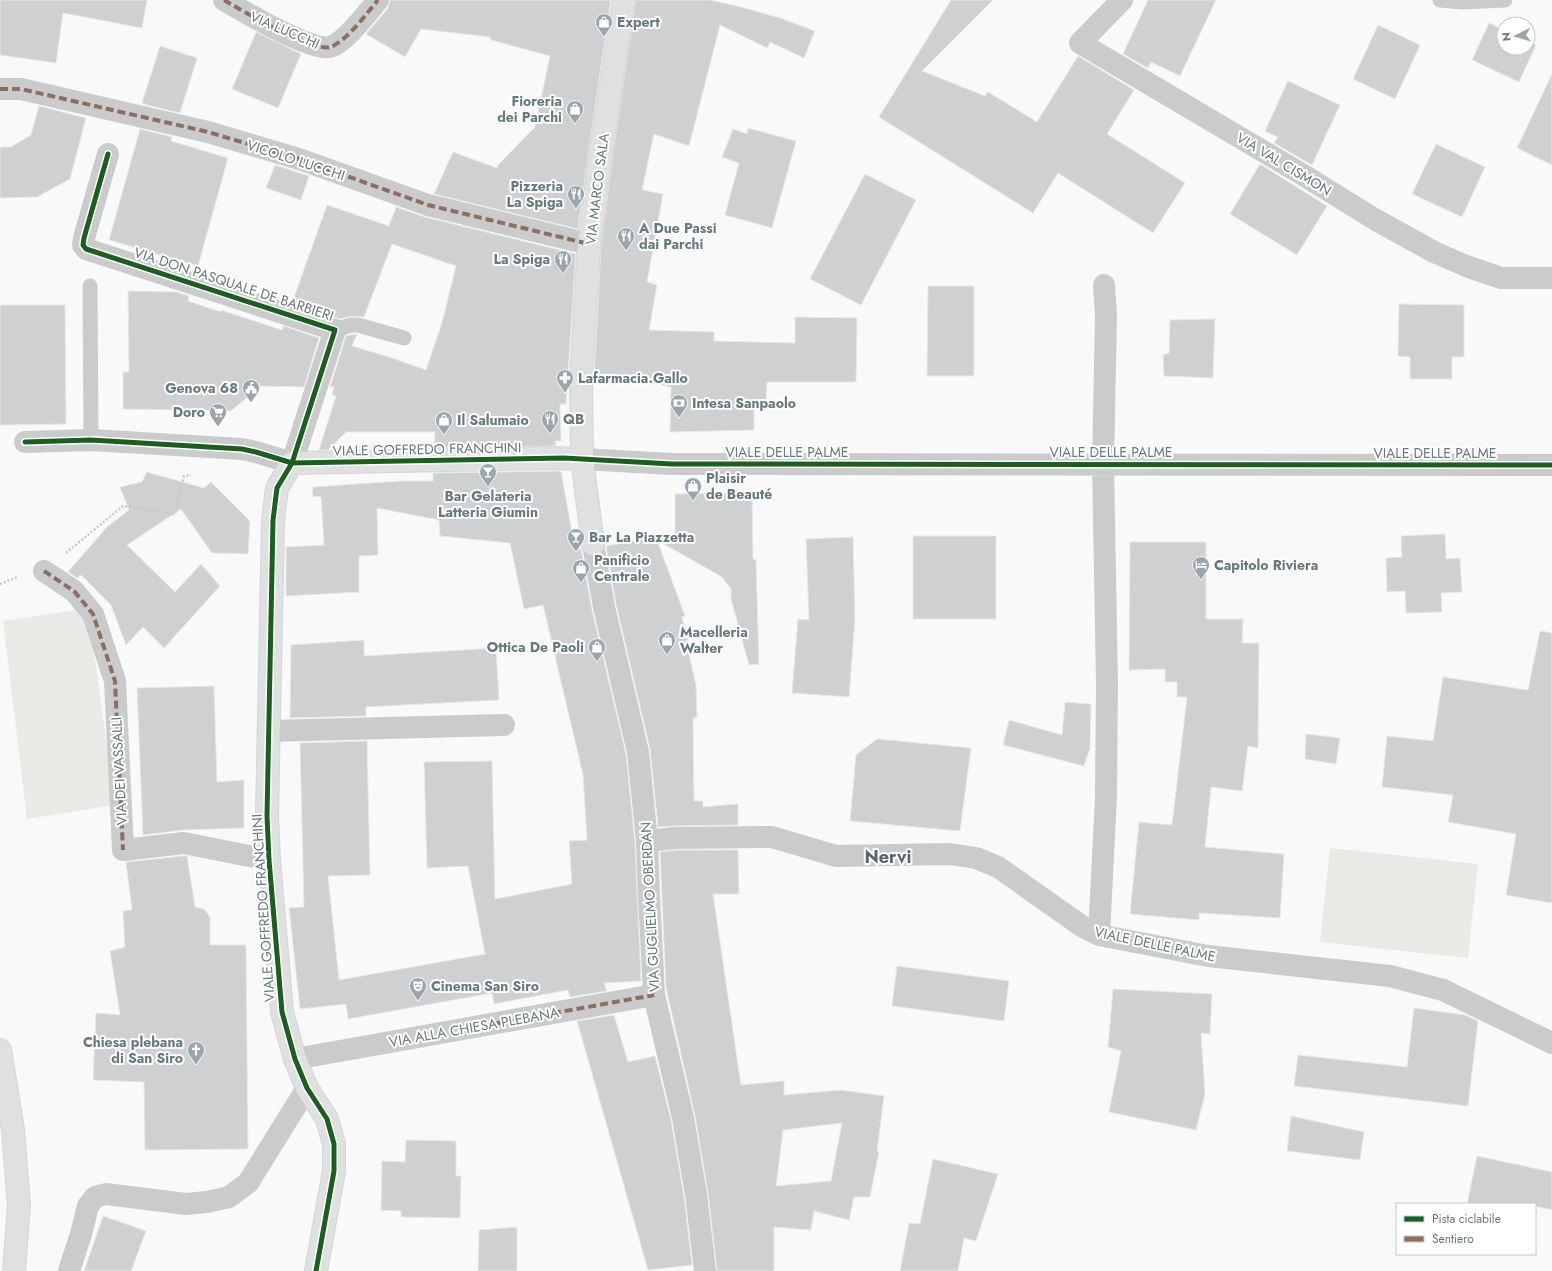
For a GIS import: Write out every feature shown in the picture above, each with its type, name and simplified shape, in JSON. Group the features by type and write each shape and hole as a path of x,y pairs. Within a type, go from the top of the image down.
{"street":[{"name":"VIA LUCCHI","path":"224,0 251,17 304,41 317,46 330,47 345,38 378,0"},
{"name":"VIA MARCO SALA","path":"593,544 573,458 589,244 600,157 624,0"},
{"name":"VIA VAL CISMON","path":"1122,0 1080,43 1305,176 1376,220 1434,252 1466,266 1501,278 1552,278"},
{"name":"VICOLO LUCCHI","path":"0,89 21,89 208,132 299,159 428,205 589,244"},
{"name":"VIA DON PASQUALE DE BARBIERI","path":"108,154 84,238 83,245 86,248 336,330 292,463"},
{"name":"VIALE DELLE PALME","path":"1103,464 1106,316 1104,285"},
{"name":"VIALE GOFFREDO FRANCHINI","path":"25,442 91,440 202,446 256,452 292,463 573,458"},
{"name":"VIALE DELLE PALME","path":"573,458 670,463 1552,465"},
{"name":"VIALE GOFFREDO FRANCHINI","path":"292,463 277,488 273,520 267,816 269,860 282,1012 295,1059 307,1088 327,1120 334,1144 334,1171 316,1271"},
{"path":"1099,935 1106,789 1107,683 1103,464"},
{"name":"VIA GUGLIELMO OBERDAN","path":"593,544 604,607 638,752 647,841 648,896 654,994 683,1118 696,1194 705,1271"},
{"name":"VIA DEI VASSALLI","path":"44,571 74,591 93,614 115,681 123,850 184,843 269,860"},
{"path":"268,731 504,725"},
{"name":"VIALE DELLE PALME","path":"647,841 675,838 772,837 836,856 950,854 976,858 998,867 1083,927 1099,935 1208,956 1390,976 1443,990 1552,1043"},
{"name":"VIA ALLA CHIESA PLEBANA","path":"295,1059 654,994"},
{"path":"0,1050 13,1130 20,1205 14,1271"},
{"path":"69,1271 88,1206 95,1197 106,1194 186,1204 229,1198 248,1183 307,1088"}],"lane":[{"path":"1440,0 1462,2 1499,0"},
{"path":"90,286 91,440"},
{"path":"336,330 358,325 404,338"}],"path":[{"path":"44,571 123,506 175,514 184,476 204,473 202,446"}],"shaded area":[{"path":"83,609 91,630 115,805 27,819 3,621"},
{"path":"1330,848 1478,864 1468,958 1320,942"}],"building":[{"path":"0,0 147,0 142,28 63,13 56,63 0,55"},
{"path":"390,0 611,0 578,229 434,194 453,152 497,168 498,165 535,127 550,56 491,40 490,37 421,29 405,57 366,34 388,8"},
{"path":"636,0 710,0 780,18 815,31 804,58 770,42 767,48 720,25 689,146 654,134 642,190 663,194 647,282 657,285 649,330 714,332 714,341 795,343 795,317 857,318 856,382 767,382 766,405 754,404 754,430 670,432 671,387 609,374 594,376 601,245 612,159"},
{"path":"951,0 993,0 922,71 985,96 988,92 1037,122 1078,56 1134,90 1107,134 1185,183 1153,233 1058,173 1033,213 879,117"},
{"path":"1148,0 1216,0 1180,76 1151,62 1148,68 1123,54"},
{"path":"1489,23 1496,26 1496,56 1531,56 1519,82 1472,60"},
{"path":"1378,25 1420,45 1395,99 1353,79"},
{"path":"256,32 301,54 278,108 232,89"},
{"path":"160,46 197,58 180,113 142,103"},
{"path":"1552,74 1552,165 1517,148"},
{"path":"1288,81 1340,105 1312,165 1274,143 1278,137 1265,131"},
{"path":"39,106 86,118 70,179 37,197 0,198 0,147 11,147 31,135"},
{"path":"748,128 796,141 772,228 725,215 739,163 722,157 733,129 747,134"},
{"path":"140,129 172,137 171,141 228,158 198,266 109,240"},
{"path":"1436,144 1485,167 1462,217 1412,194"},
{"path":"1260,164 1327,206 1297,255 1230,214"},
{"path":"275,165 309,176 301,200 266,188"},
{"path":"865,174 916,200 861,305 810,279"},
{"path":"327,205 389,226 396,207 425,217 576,254 566,404 560,404 561,441 555,441 556,446 434,448 435,432 346,432 328,450 319,450 336,396 332,395 334,387 330,387 346,336 357,334 352,346 426,370 442,323 456,266 392,244 364,317 351,316 340,319 292,303"},
{"path":"928,286 974,286 974,376 927,376"},
{"path":"128,291 176,292 189,296 188,301 221,312 221,310 282,330 284,326 319,338 304,387 260,386 231,411 123,409 123,372 129,372"},
{"path":"1399,304 1464,305 1464,357 1452,357 1452,379 1410,379 1410,357 1398,356"},
{"path":"0,305 65,305 66,424 0,425"},
{"path":"1215,319 1213,378 1164,376 1163,355 1169,353 1170,320"},
{"path":"561,471 575,549 581,549 592,610 626,754 635,842 641,981 604,983 607,991 570,997 568,990 494,1004 492,993 348,1019 346,1004 300,1009 289,908 304,907 300,743 367,741 370,875 328,876 339,980 485,954 468,866 427,868 424,762 492,761 495,899 572,884 569,841 587,840 583,775 543,605 524,609 510,543 440,536 439,520 377,508 378,555 359,556 359,592 286,596 286,547 324,545 321,497 312,496 313,487 400,481 433,481 433,473"},
{"path":"147,472 204,488 211,482 250,521 248,554 212,553 181,509 127,545 175,592 201,564 220,586 164,648 143,627 126,645 111,605 81,575 77,578 68,572 107,527 129,510 120,487 142,482"},
{"path":"752,493 753,559 756,560 759,664 749,665 731,599 731,589 722,577 657,540 685,616 682,617 691,651 689,654 696,685 697,718 693,718 694,801 703,801 703,807 738,804 738,825 658,827 650,749 616,604 606,546 675,533 675,494"},
{"path":"1445,534 1446,559 1460,558 1462,592 1441,593 1442,612 1406,613 1405,591 1387,592 1386,558 1402,557 1401,536"},
{"path":"913,536 996,536 996,619 913,619"},
{"path":"853,537 855,619 849,697 792,693 798,619 809,620 806,539"},
{"path":"1130,542 1206,542 1206,619 1243,619 1242,643 1259,643 1258,748 1248,746 1242,791 1211,787 1205,847 1284,854 1280,918 1199,913 1199,920 1130,914 1139,822 1172,825 1187,697 1177,697 1177,682 1165,682 1165,669 1129,670"},
{"path":"1540,631 1552,633 1552,903 1506,895 1516,834 1448,822 1453,795 1382,787 1387,736 1433,741 1443,677 1528,690"},
{"path":"364,640 364,656 496,648 499,700 366,707 366,716 290,718 291,645"},
{"path":"214,686 217,782 244,780 244,828 183,830 143,835 137,688"},
{"path":"1065,702 1091,704 1090,748 1084,766 1003,745 1009,720 1062,735"},
{"path":"1306,734 1340,738 1336,764 1305,759"},
{"path":"877,739 971,748 960,831 850,821 856,755"},
{"path":"676,850 738,850 739,894 713,894 741,1085 784,1081 784,1095 841,1090 884,1096 877,1151 879,1152 870,1197 854,1197 849,1220 814,1211 811,1230 774,1227 774,1271 717,1271 708,1193 695,1116 666,988 660,852","holes":["842,1123 831,1181 776,1186 783,1130"]},
{"name":"Chiesa plebana di San Siro","path":"187,856 195,907 204,909 210,917 210,945 246,945 248,1149 145,1150 144,1082 93,1080 96,1013 120,1015 110,951 125,947 123,911 132,910 126,862"},
{"path":"897,966 1009,981 1004,1021 892,1006"},
{"path":"1113,989 1212,994 1210,1034 1201,1033 1205,1094 1196,1130 1109,1112 1121,1051 1108,1047"},
{"path":"1414,1008 1465,1015 1478,1021 1468,1106 1294,1086 1298,1055 1407,1067"},
{"path":"614,1015 628,1062 655,1056 671,1120 684,1196 692,1265 648,1270 577,1021"},
{"path":"1291,1116 1364,1132 1360,1160 1287,1151"},
{"path":"406,1140 456,1141 456,1176 461,1176 460,1218 401,1217 401,1211 381,1210 382,1161 405,1162"},
{"path":"1477,1156 1552,1172 1552,1210 1536,1206 1536,1203 1467,1203"},
{"path":"933,1159 998,1174 976,1241 964,1238 958,1271 900,1271 909,1223 920,1224"},
{"path":"103,1216 146,1231 131,1271 84,1271"},
{"path":"517,1227 517,1271 478,1271 479,1230"}],"marked path":[{"path":"224,0 260,21 293,37 321,47 330,47 342,40 378,0"},
{"path":"0,89 21,89 208,132 299,159 428,205 589,244"},
{"path":"44,571 74,591 93,614 115,681 123,850"},
{"path":"482,1026 654,995"}],"cycle path":[{"path":"108,154 84,238 83,245 86,249 335,330 292,463 277,488 273,520 267,816 269,860 282,1012 295,1059 307,1088 327,1119 334,1144 334,1171 316,1271"},
{"path":"25,442 91,440 242,449 292,463 564,458 672,464 1552,465"}],"place":[{"name":"Expert","path":"604,37"},
{"name":"Fioreria dei Parchi","path":"575,124"},
{"name":"Pizzeria La Spiga","path":"576,209"},
{"name":"A Due Passi dai Parchi","path":"626,251"},
{"name":"La Spiga","path":"563,274"},
{"name":"Lafarmacia.Gallo","path":"565,393"},
{"name":"Genova 68","path":"251,403"},
{"name":"Intesa Sanpaolo","path":"679,418"},
{"name":"Doro","path":"218,427"},
{"name":"QB","path":"550,434"},
{"name":"Il Salumaio","path":"444,435"},
{"name":"Bar Gelateria Latteria Giumin","path":"488,487"},
{"name":"Plaisir de Beauté","path":"693,501"},
{"name":"Bar La Piazzetta","path":"576,552"},
{"name":"Capitolo Riviera","path":"1201,580"},
{"name":"Panificio Centrale","path":"581,583"},
{"name":"Macelleria Walter","path":"667,655"},
{"name":"Ottica De Paoli","path":"597,662"},
{"name":"Cinema San Siro","path":"418,1001"},
{"name":"Chiesa plebana di San Siro","path":"196,1065"}],"district":[{"name":"Nervi","path":"888,857"}]}
